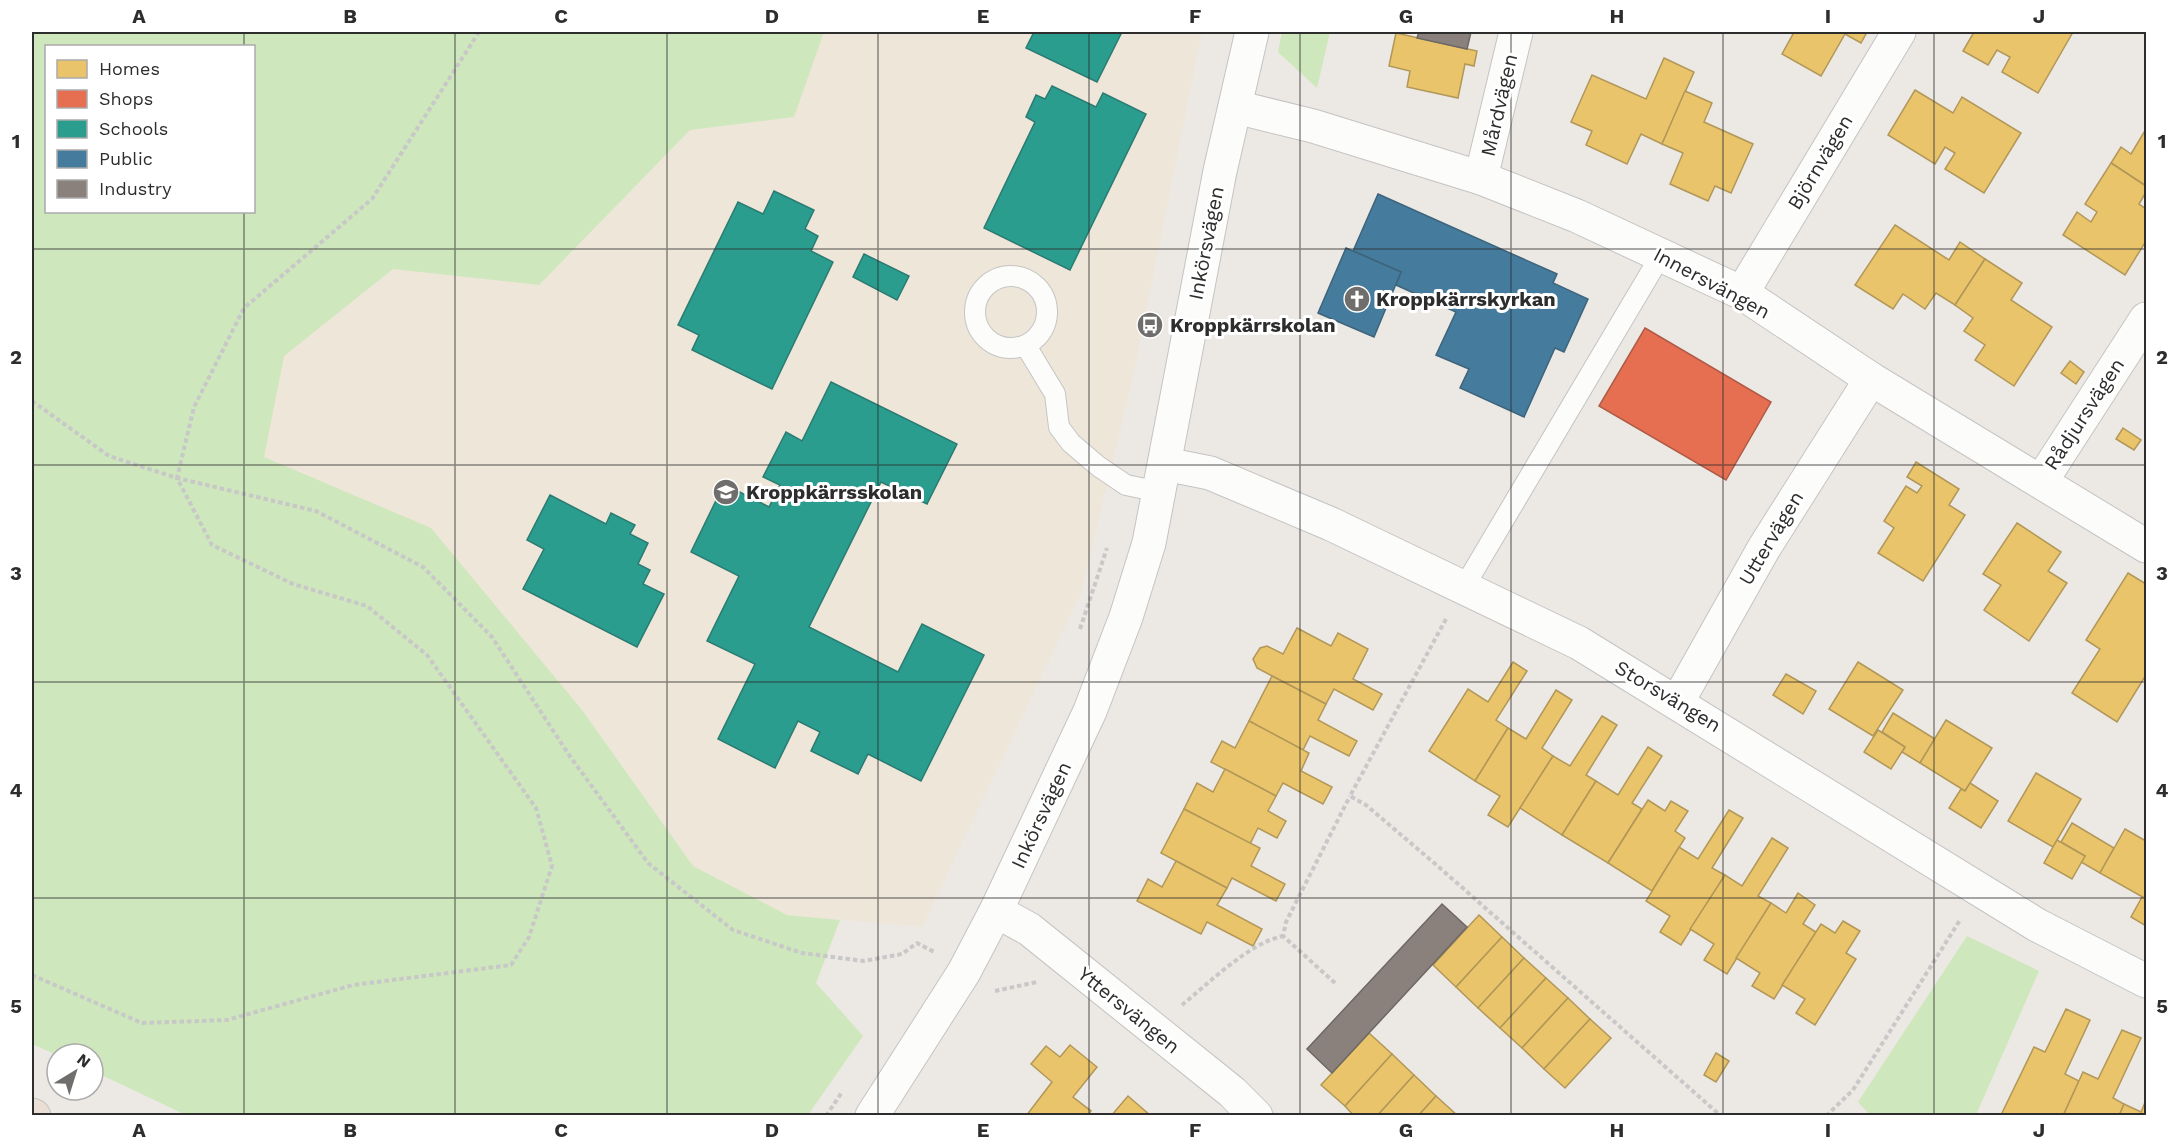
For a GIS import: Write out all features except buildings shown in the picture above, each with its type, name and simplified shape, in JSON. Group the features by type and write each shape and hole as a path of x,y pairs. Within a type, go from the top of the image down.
{"street":[{"name":"Inkörsvägen","path":"872,1116 964,972 996,911 1090,711 1149,543 1220,171 1252,32"},
{"name":"Mårdvägen","path":"1481,178 1516,32"},
{"name":"Björnvägen","path":"1742,293 1899,32"},
{"name":"Innersvängen","path":"1236,107 1313,126 1481,178 1576,216 1742,293 1871,379 2042,480 2146,546"},
{"name":"Rådjursvägen","path":"2042,480 2146,319"},
{"name":"Uttervägen","path":"1678,701 1764,548 1871,379"},
{"name":"Storsvängen","path":"1162,478 1210,473 1331,524 1579,643 1678,701 2037,925 2146,981"},
{"name":"Yttersvängen","path":"996,911 1029,929 1232,1092 1256,1116"}],"lane":[{"path":"1464,587 1661,255"},
{"path":"1026,346 1055,394 1059,427 1071,443 1098,466 1126,484 1162,478"}],"path":[{"path":"32,975 142,1023 227,1020 353,985 511,965 529,937 552,866 536,808 427,655 367,606 292,584 212,545 177,477 194,407 244,308 372,199 479,32"},
{"path":"32,401 109,456 177,477 316,512 423,567 492,637 569,755 648,863 732,930 802,953 864,961 902,954 917,943 936,953 992,991 1082,973"},
{"path":"1077,637 1111,538"},
{"path":"1283,936 1286,922 1350,796 1464,587"},
{"path":"1350,796 1366,805 1432,861 1721,1116"},
{"path":"1826,1116 1853,1090 1980,889"},
{"path":"1283,936 1335,983"},
{"path":"1156,1031 1172,1013 1247,953 1273,938 1283,936"},
{"path":"930,963 942,943"},
{"path":"826,1116 845,1087"}],"shaded area":[{"name":"Kroppkärrsskolan","path":"824,32 1202,32 1131,386 1080,595 922,927 787,915 693,866 582,710 264,457 283,356 393,269 539,285 690,130 794,117"}],"green space":[{"path":"32,32 824,32 794,117 690,130 539,285 393,269 284,356 264,457 431,528 582,710 693,866 787,915 840,920 816,983 863,1036 808,1115 186,1115 105,1077 105,1042 45,1042 45,1050 32,1044"},
{"path":"1282,32 1330,32 1317,88 1278,52"},
{"path":"1967,936 2039,971 1976,1115 1870,1115 1858,1102"}],"place":[{"name":"Kroppkärrskyrkan","path":"1357,299"},
{"name":"Kroppkärrskolan","path":"1150,325"},
{"name":"Kroppkärrsskolan","path":"726,492"}]}
